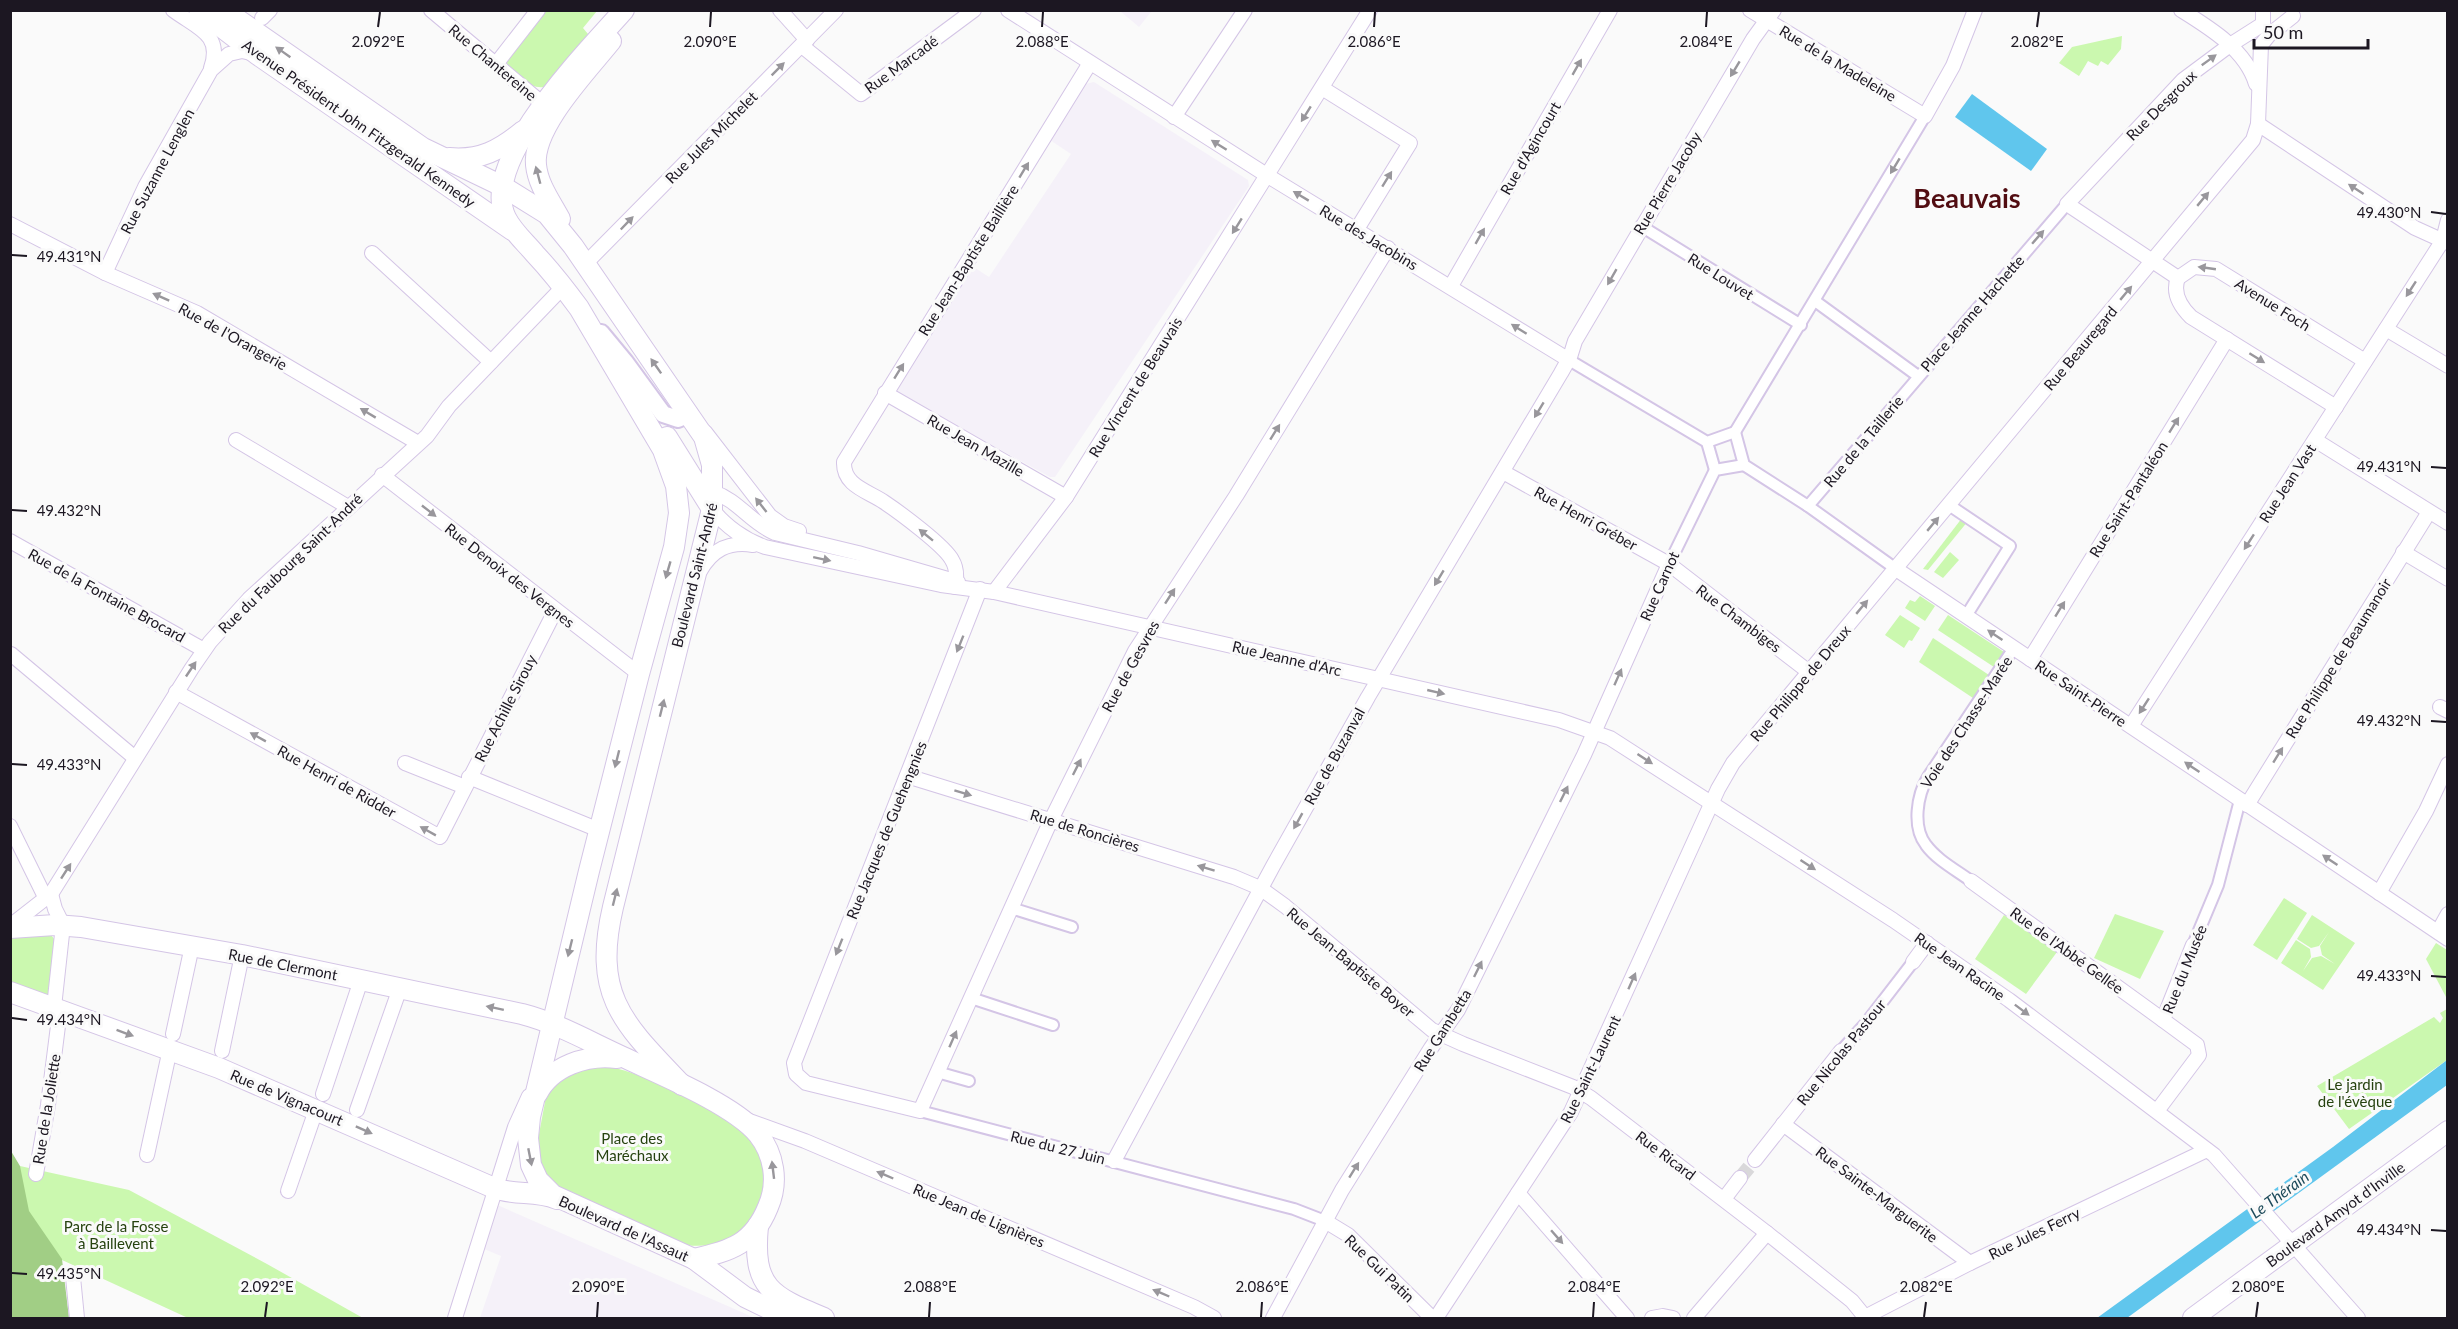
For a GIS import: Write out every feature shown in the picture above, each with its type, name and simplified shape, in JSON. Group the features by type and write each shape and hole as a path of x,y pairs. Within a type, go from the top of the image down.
{"main road":[{"name":"Avenue Président John Fitzgerald Kennedy","path":"199,10 258,55 463,194 519,235"},
{"name":"Avenue Président John Fitzgerald Kennedy","path":"224,10 383,122 439,157 502,186"},
{"path":"573,246 543,190 535,163 549,109 577,60 624,10"},
{"path":"439,157 465,159 486,155 502,147 549,109 635,10"},
{"path":"519,235 504,213 502,186 511,161 530,126"},
{"name":"Boulevard Saint-André","path":"502,186 547,214 573,246 689,414 707,444 712,465 689,595 609,923 606,965 614,996 632,1032 682,1085"},
{"name":"Boulevard Saint-André","path":"519,235 564,286 618,373 667,460 676,486 679,513 674,547 599,830 551,1024"},
{"path":"564,286 585,264"},
{"path":"618,373 653,416 708,497 687,499 679,513"},
{"name":"Rue de Clermont","path":"10,927 63,925 192,946 522,1014 551,1024 682,1085"},
{"name":"Rue de Vignacourt","path":"10,992 57,1009 171,1041 320,1102 494,1188 514,1194 545,1194 562,1201"},
{"name":"Boulevard de l'Assaut","path":"551,1024 532,1105 528,1138 531,1165 543,1186 562,1201 694,1259 716,1273 745,1297 786,1310 824,1318"},
{"path":"532,1105 539,1089 548,1077 570,1064 598,1057 628,1060"},
{"path":"682,1085 741,1118 756,1132 766,1146 773,1170 772,1194 758,1226 756,1250 761,1276 786,1310"},
{"name":"Boulevard Amyot d'Inville","path":"2193,1318 2446,1133"},
{"path":"694,1259 730,1250 744,1241 758,1226"}],"street":[{"name":"Rue Suzanne Lenglen","path":"105,273 145,187 211,70 216,52 213,42 173,10"},
{"name":"Rue Chantereine","path":"431,10 549,109"},
{"path":"496,64 538,10"},
{"name":"Rue Marcadé","path":"780,10 804,43 861,94 910,60 974,10"},
{"name":"Rue Jules Michelet","path":"585,264 836,10"},
{"name":"Rue des Jacobins","path":"1008,10 1268,176 1707,442"},
{"path":"1174,117 1245,10"},
{"name":"Rue Vincent de Beauvais","path":"994,592 1066,497 1370,10"},
{"name":"Rue d'Agincourt","path":"1451,286 1610,10"},
{"name":"Rue de la Madeleine","path":"1750,10 1770,15 1925,116"},
{"path":"1736,432 1744,465 1715,470 1707,442 1736,432 1925,116 1953,66 1975,10"},
{"path":"2181,10 2230,45 2251,70 2258,95"},
{"path":"2297,13 2269,35 2261,45 2258,124 2415,228 2445,242"},
{"name":"Rue Desgroux","path":"2230,45 2297,13"},
{"name":"Rue Pierre Jacoby","path":"1569,360 1575,341 1641,226 1753,39 1770,15"},
{"name":"Rue Desgroux","path":"2122,144 2183,80 2263,17"},
{"name":"Rue Suzanne Lenglen","path":"211,70 229,54 242,51 258,55"},
{"name":"Rue Jean-Baptiste Baillière","path":"956,584 953,561 944,550 888,505 850,482 844,467 846,457 1090,63"},
{"path":"1322,88 1410,143 1356,229"},
{"name":"Rue Beauregard","path":"1896,568 2253,140 2258,124"},
{"name":"Place Jeanne Hachette","path":"1815,301 1917,376 2122,144"},
{"path":"2067,204 2178,278 2176,292 2182,308 2191,316 2336,407"},
{"name":"Rue Jean Vast","path":"2131,726 2386,328 2445,242 2448,220"},
{"name":"Rue de l'Orangerie","path":"10,224 105,273 197,313 418,443"},
{"name":"Rue Louvet","path":"1641,226 1801,325"},
{"name":"Rue de Gesvres","path":"920,1111 1051,820 1135,651 1236,496 1388,248"},
{"path":"372,253 491,362"},
{"name":"Avenue Foch","path":"2178,278 2194,267 2216,269 2365,361"},
{"name":"Rue du Faubourg Saint-André","path":"10,927 49,897 204,650 249,599 418,443 564,286"},
{"path":"579,308 625,362 663,414 678,419 689,414 777,522 849,550"},
{"path":"2386,328 2448,366"},
{"name":"Rue Saint-Pantaléon","path":"2030,659 2227,339"},
{"name":"Rue de Buzanval","path":"1114,1161 1260,888 1379,679 1569,360"},
{"name":"Rue de la Taillerie","path":"1808,506 1917,376"},
{"name":"Rue Jean Mazille","path":"885,393 1066,497"},
{"path":"236,440 348,507"},
{"path":"2315,440 2448,523"},
{"name":"Rue Saint-Pierre","path":"1744,465 2443,935"},
{"name":"Rue Carnot","path":"1594,731 1669,564 1715,470"},
{"name":"Rue Henri Gréber","path":"1503,472 1669,564"},
{"name":"Rue Denoix des Vergnes","path":"382,475 639,675"},
{"name":"Rue Jeanne d'Arc","path":"708,497 722,520 742,536 765,547 994,592 1570,723 1594,731"},
{"name":"Rue Jeanne d'Arc","path":"708,497 731,500 769,531 849,550 956,584"},
{"path":"1949,505 2010,546 1966,616"},
{"name":"Rue Philippe de Beaumanoir","path":"2244,802 2429,512"},
{"name":"Rue de la Fontaine Brocard","path":"10,541 204,650"},
{"path":"689,595 703,566 717,550 737,544 765,547"},
{"path":"2403,552 2448,579"},
{"name":"Rue Chambiges","path":"1669,564 1809,672"},
{"name":"Rue Philippe de Dreux","path":"1712,803 1733,763 1896,568"},
{"name":"Rue Jacques de Guehengnies","path":"795,1072 794,1063 797,1052 980,589"},
{"name":"Rue Achille Sirouy","path":"555,611 467,782 599,830"},
{"name":"Voie des Chasse-Marée","path":"1971,881 1924,844 1919,828 1918,802 1928,777 2014,648"},
{"path":"11,654 135,758"},
{"name":"Rue Henri de Ridder","path":"176,692 440,837 467,782"},
{"name":"Rue Jean Racine","path":"1594,731 1619,742 1927,943 2009,1000 2157,1111 2207,1150 2249,1194 2358,1318"},
{"name":"Rue Gambetta","path":"1273,1318 1342,1190 1458,1010 1594,731"},
{"path":"405,763 467,782"},
{"path":"2379,893 2426,811 2448,764"},
{"name":"Rue de Roncières","path":"908,776 1234,877 1260,888"},
{"name":"Rue du Musée","path":"2157,1111 2198,1058 2200,1052 2197,1045 2163,1020 2218,885 2244,802"},
{"name":"Rue Saint-Laurent","path":"1436,1318 1565,1122 1581,1092 1712,803"},
{"path":"10,826 63,925"},
{"name":"Rue de l'Abbé Gellée","path":"1971,881 2163,1020"},
{"name":"Rue Jean-Baptiste Boyer","path":"1260,888 1285,906 1423,1023 1442,1035"},
{"path":"1011,908 1072,927"},
{"path":"2443,935 2448,914"},
{"name":"Rue de la Joliette","path":"36,1173 48,1105 63,925"},
{"name":"Rue Nicolas Pastour","path":"1755,1160 1840,1051 1866,1023 1927,943"},
{"path":"147,1155 192,946"},
{"path":"222,1051 242,956"},
{"path":"288,1191 361,980"},
{"path":"357,1110 399,988"},
{"path":"971,998 1053,1025"},
{"name":"Rue Ricard","path":"1442,1035 1581,1092 1767,1233 1852,1301 1864,1318"},
{"name":"Rue du 27 Juin","path":"795,1072 806,1083 1114,1161 1294,1209 1325,1221"},
{"path":"938,1072 969,1081"},
{"path":"455,1318 515,1127 538,1079"},
{"name":"Rue Jean de Lignières","path":"741,1118 798,1138 1194,1307 1214,1318"},
{"name":"Rue Sainte-Marguerite","path":"1783,1124 1970,1263"},
{"name":"Rue Jules Ferry","path":"1864,1318 1970,1263 2207,1150"},
{"path":"1724,1199 1740,1178"},
{"path":"1518,1193 1627,1318"},
{"name":"Rue Gui Patin","path":"1325,1221 1348,1235 1432,1318"},
{"path":"1694,1318 1767,1233"},
{"path":"73,1277 76,1318"},
{"path":"1652,1318 1663,1316 1673,1318"}],"shaded area":[{"path":"1120,11 1150,11 1139,27"},
{"path":"1094,82 1248,180 1249,186 1055,477 1050,477 899,394 897,386 972,266 989,277 1071,154 1050,140 1085,84"},
{"path":"495,1204 755,1318 480,1318 501,1256 484,1249"}],"green space":[{"path":"546,11 597,11 583,28 588,34 549,86 536,87 525,82 505,64"},
{"path":"2122,36 2121,49 2108,65 2101,61 2098,66 2088,61 2079,76 2059,63 2072,47"},
{"path":"1962,518 1968,521 1928,570 1923,569"},
{"path":"1950,552 1959,560 1943,578 1934,572"},
{"path":"1920,596 1935,606 1925,621 1905,608 1910,600 1915,602"},
{"path":"1900,615 1920,628 1912,641 1909,640 1904,648 1885,635"},
{"path":"1948,615 2007,654 1997,669 1938,630"},
{"path":"1933,638 1992,677 1976,700 1919,662"},
{"path":"2284,898 2307,913 2277,960 2253,945"},
{"path":"2115,914 2164,931 2140,979 2094,958"},
{"path":"2004,915 2057,952 2026,994 1975,959"},
{"path":"2312,915 2355,943 2323,990 2281,963 2296,940 2310,949 2311,957 2303,971 2312,958 2321,956 2335,964 2322,955 2320,946 2329,932 2319,946 2311,948 2297,939"},
{"path":"51,935 55,940 49,997 11,986 10,937"},
{"path":"2436,943 2447,950 2446,997 2426,959"},
{"name":"Le jardin de l'évèque","path":"2447,1009 2447,1060 2349,1129 2317,1086 2434,1017 2440,1023 2443,1018 2440,1013"},
{"name":"Place des Maréchaux","path":"602,1065 660,1083 704,1104 740,1128 751,1140 761,1159 764,1179 762,1198 754,1215 743,1229 727,1239 708,1245 686,1245 559,1188 541,1167 537,1145 547,1091 567,1072"},
{"path":"11,1151 20,1166 29,1211 62,1259 69,1318 11,1318"},
{"name":"Parc de la Fosse à Baillevent","path":"20,1166 129,1190 363,1318 188,1318 62,1260 11,1318 10,1169"}],"water":[{"path":"1972,94 2047,149 2031,171 1955,117"},
{"name":"Le Thérain","path":"2447,1060 2447,1085 2127,1318 2097,1318 2333,1147"}],"tunnel":[{"path":"1740,1178 1755,1160"}],"district":[{"name":"Beauvais","path":"1967,197"}]}
